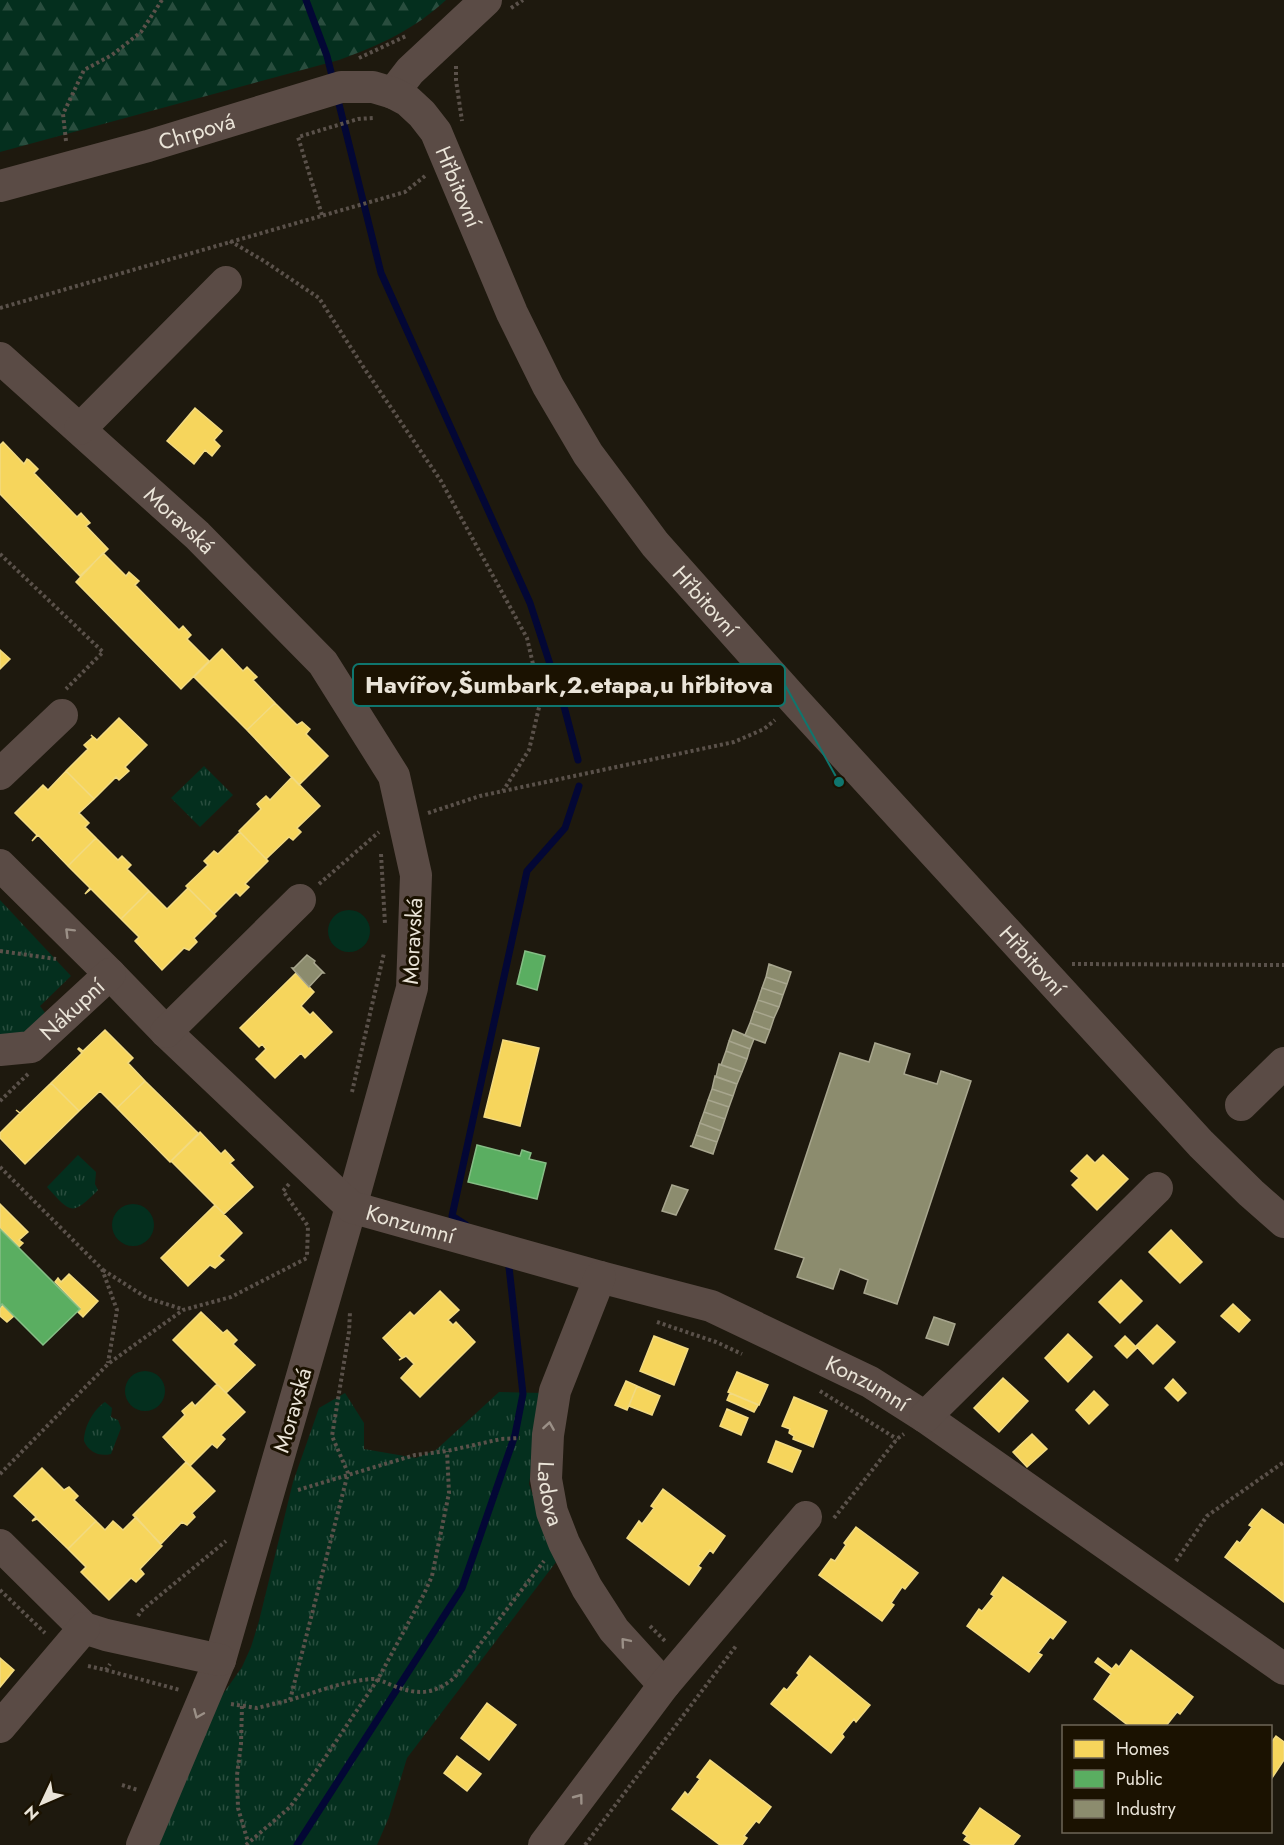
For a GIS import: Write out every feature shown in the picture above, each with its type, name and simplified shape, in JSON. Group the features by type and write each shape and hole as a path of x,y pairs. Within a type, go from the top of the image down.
{"street":[{"path":"393,93 410,71 496,5"},
{"name":"Chrpová","path":"0,186 148,146 341,87 373,87 393,93"},
{"name":"Hřbitovní","path":"393,93 414,107 436,132 512,313 548,386 588,454 654,544 1201,1144 1284,1222"},
{"path":"80,429 226,282"},
{"name":"Moravská","path":"0,358 197,535 323,663 394,776 392,826 416,875 412,988 351,1207 220,1660 142,1845"},
{"path":"0,774 62,715"},
{"name":"Konzumní","path":"0,865 166,1032 351,1207 711,1306 870,1382 925,1417 1284,1669"},
{"path":"166,1032 300,900"},
{"name":"Nákupní","path":"0,1050 32,1047 110,974"},
{"path":"1241,1105 1284,1063"},
{"name":"Konzumní","path":"925,1417 1157,1188"},
{"name":"Ladova","path":"600,1277 555,1391 548,1435 546,1479 552,1512 564,1543 587,1588 627,1645 664,1685"},
{"path":"544,1845 664,1685 806,1517"},
{"path":"0,1545 84,1628 220,1660"},
{"path":"0,1727 84,1628"}],"path":[{"path":"69,166 63,114 84,70 112,55 141,32 162,0"},
{"path":"496,5 523,0"},
{"path":"356,59 407,35"},
{"path":"457,62 455,71 463,125"},
{"path":"0,308 405,192 431,172"},
{"path":"230,241 320,298 364,368 441,481 527,638 541,699 530,750 503,791"},
{"path":"1,557 103,652 64,691 62,715"},
{"path":"300,900 392,826 480,796 734,742 764,729 776,719"},
{"path":"385,934 392,826"},
{"path":"351,1097 386,945"},
{"path":"1036,964 1284,965"},
{"path":"304,1270 307,1258 308,1226 283,1191 306,1165"},
{"path":"0,1167 102,1269 147,1298 183,1310"},
{"path":"0,1474 108,1364 183,1310 231,1297 307,1258"},
{"path":"102,1269 117,1310 108,1364"},
{"path":"290,1700 348,1473 332,1436 351,1309"},
{"path":"654,1321 716,1342 746,1356"},
{"path":"816,1388 897,1439"},
{"path":"348,1473 378,1467 415,1455 447,1451 501,1439 519,1438"},
{"path":"242,1706 237,1797 247,1844 290,1807 378,1679 432,1576 449,1493 447,1451"},
{"path":"1161,1583 1207,1516 1284,1462"},
{"path":"106,1670 141,1611 233,1535"},
{"path":"230,1704 257,1708 318,1691 378,1679 407,1691 426,1692 443,1688 454,1678 552,1551 564,1543"},
{"path":"0,1590 78,1663 191,1692"},
{"path":"649,1625 666,1642 673,1633"},
{"path":"122,1785 147,1793"}],"green space":[{"path":"0,0 446,0 422,20 395,36 339,60 0,152"},
{"path":"204,766 233,795 200,827 171,798"},
{"path":"0,900 71,976 40,1006 46,1014 21,1037 0,1036"},
{"path":"349,910 364,916 370,931 364,946 349,952 334,946 328,931 334,916"},
{"path":"78,1155 96,1172 95,1184 98,1190 82,1205 71,1208 61,1202 47,1187"},
{"path":"133,1204 148,1210 154,1225 148,1240 133,1246 118,1240 112,1225 118,1210"},
{"path":"145,1371 159,1377 165,1391 159,1405 145,1411 131,1405 125,1391 131,1377"},
{"path":"499,1392 543,1393 529,1484 556,1562 407,1758 389,1817 377,1845 156,1845 218,1701 242,1667 251,1647 293,1482 319,1408 345,1393 364,1423 364,1449 416,1458 436,1450"},
{"path":"105,1402 112,1408 111,1417 118,1420 121,1428 111,1454 102,1455 92,1451 84,1441 90,1419"}],"building: Homes":[{"path":"195,408 222,431 214,440 220,446 212,456 205,450 194,464 167,441"},
{"path":"3,442 24,464 27,459 38,469 34,473 77,517 81,513 90,523 86,526 108,549 80,576 0,494 0,445"},
{"path":"103,553 126,576 129,572 139,581 135,585 179,630 183,626 191,635 187,639 209,661 181,689 76,582"},
{"path":"222,649 243,671 247,667 257,677 253,680 275,703 247,730 194,677"},
{"path":"0,650 10,659 0,669"},
{"path":"275,703 297,725 302,722 310,729 306,734 328,756 299,785 247,730"},
{"path":"119,718 147,745 125,767 129,771 119,780 116,777 94,799 66,771 88,749 84,745 93,737 91,735 97,740"},
{"path":"66,771 94,799 79,813 89,823 85,827 96,838 68,866 38,835 32,841 37,835 15,813 43,785 48,790"},
{"path":"292,777 320,806 297,828 301,832 293,840 289,837 266,859 239,831 261,809 257,804 266,796 270,800"},
{"path":"240,832 268,861 245,884 249,887 240,896 236,892 214,914 186,886 208,865 204,861 214,851 218,854"},
{"path":"96,838 118,860 122,856 131,865 127,869 149,891 121,919 91,889 85,894 90,888 68,866"},
{"path":"188,888 216,916 194,938 197,942 189,950 184,948 162,970 135,941 139,937 121,919 149,891 167,909"},
{"path":"296,973 314,992 301,1006 310,1015 313,1012 332,1032 305,1058 301,1053 275,1078 256,1059 266,1049 262,1044 259,1047 240,1028"},
{"path":"105,1030 133,1058 128,1063 145,1081 117,1108 100,1091 79,1111 51,1083 82,1053 79,1048 83,1051"},
{"path":"503,1040 539,1048 520,1126 484,1117"},
{"path":"145,1081 199,1134 170,1162 117,1108"},
{"path":"51,1083 79,1111 25,1164 0,1138 0,1133"},
{"path":"200,1132 221,1154 225,1150 234,1160 230,1163 253,1187 224,1214 171,1161"},
{"path":"1087,1155 1095,1163 1103,1155 1128,1179 1097,1210 1072,1185 1079,1178 1071,1171"},
{"path":"0,1204 28,1232 19,1240 23,1243 19,1247 0,1228"},
{"path":"215,1205 242,1233 219,1256 224,1260 215,1268 210,1265 188,1286 161,1258"},
{"path":"1171,1230 1202,1262 1180,1283 1149,1252"},
{"path":"69,1274 98,1301 83,1317 78,1312 80,1308 55,1282 58,1278 61,1282"},
{"path":"1121,1280 1142,1301 1120,1323 1099,1302"},
{"path":"440,1291 459,1310 448,1320 453,1325 456,1322 475,1342 420,1397 401,1378 414,1364 406,1356 399,1360 402,1358 383,1338 410,1312 414,1316"},
{"path":"1233,1304 1250,1320 1239,1332 1221,1316"},
{"path":"3,1305 14,1316 7,1322 0,1316 0,1308"},
{"path":"201,1312 223,1333 227,1330 237,1340 233,1344 255,1365 226,1393 173,1340"},
{"path":"1157,1325 1175,1342 1153,1364 1136,1346"},
{"path":"1068,1334 1092,1357 1068,1382 1045,1358"},
{"path":"654,1336 688,1349 674,1385 640,1371"},
{"path":"1125,1336 1137,1348 1127,1358 1115,1346"},
{"path":"737,1372 768,1385 759,1405 728,1392"},
{"path":"1003,1378 1028,1401 999,1432 974,1408"},
{"path":"1173,1379 1186,1393 1178,1401 1165,1388"},
{"path":"626,1381 637,1386 627,1410 615,1405"},
{"path":"217,1384 245,1412 221,1435 225,1439 217,1448 212,1444 190,1466 163,1437 185,1415 182,1411 192,1402 195,1406"},
{"path":"637,1386 660,1396 652,1415 629,1406"},
{"path":"1094,1391 1108,1405 1089,1424 1076,1410"},
{"path":"730,1393 758,1405 754,1412 727,1400"},
{"path":"794,1397 827,1411 813,1447 793,1439 794,1436 789,1433 790,1429 782,1426"},
{"path":"727,1409 748,1418 741,1435 720,1426"},
{"path":"1032,1434 1047,1449 1027,1467 1013,1452"},
{"path":"776,1441 801,1451 792,1472 768,1462"},
{"path":"186,1462 215,1491 192,1513 195,1517 187,1525 182,1522 161,1544 133,1515"},
{"path":"42,1468 64,1490 69,1487 78,1496 74,1500 96,1521 68,1549 37,1519 32,1521 36,1517 14,1496"},
{"path":"663,1489 725,1536 713,1553 710,1550 698,1566 701,1568 689,1585 627,1538 639,1521 642,1524 654,1508 651,1506"},
{"path":"1262,1509 1284,1525 1284,1602 1225,1557 1237,1541 1240,1543 1252,1527 1249,1525"},
{"path":"136,1517 162,1546 140,1569 144,1574 136,1582 131,1578 109,1600 81,1572 86,1567 68,1549 96,1521 105,1530 113,1521 123,1530"},
{"path":"856,1527 918,1573 905,1589 902,1587 891,1603 894,1605 882,1621 819,1575 831,1559 835,1561 846,1545 844,1543"},
{"path":"1003,1577 1066,1622 1053,1639 1050,1637 1038,1653 1042,1655 1029,1672 967,1626 979,1609 982,1611 994,1596 991,1594"},
{"path":"1131,1650 1193,1697 1180,1714 1177,1712 1167,1725 1128,1725 1094,1699 1111,1674 1095,1662 1098,1658 1112,1669 1116,1664 1119,1667"},
{"path":"810,1656 870,1705 856,1722 854,1719 842,1734 844,1737 831,1753 771,1704 784,1688 787,1690"},
{"path":"0,1658 14,1670 0,1687"},
{"path":"487,1703 516,1725 489,1760 461,1738"},
{"path":"1276,1736 1284,1742 1284,1760 1272,1778 1272,1741"},
{"path":"457,1756 481,1774 467,1791 444,1773"},
{"path":"710,1760 771,1807 759,1823 756,1821 744,1836 747,1838 742,1845 720,1845 672,1809 685,1792 688,1795 700,1779 697,1777"},
{"path":"980,1808 1020,1836 1013,1845 972,1845 964,1840 967,1836 963,1833"}],"building: Public":[{"path":"525,951 545,956 537,990 517,984"},
{"path":"477,1145 520,1156 522,1150 531,1153 529,1159 546,1163 537,1199 468,1182"},
{"path":"0,1229 80,1309 43,1345 2,1304 0,1307"}],"building: Industry":[{"path":"307,955 324,973 309,987 292,968"},
{"path":"769,964 791,972 787,984 766,977"},
{"path":"766,977 787,984 783,995 762,988"},
{"path":"762,988 783,995 779,1007 758,1000"},
{"path":"758,1000 779,1007 774,1018 754,1011"},
{"path":"754,1011 774,1018 770,1030 750,1023"},
{"path":"750,1023 770,1030 765,1043 743,1035"},
{"path":"733,1030 754,1039 750,1049 729,1041"},
{"path":"729,1041 750,1049 747,1059 726,1051"},
{"path":"875,1043 910,1054 904,1074 937,1084 941,1071 971,1081 897,1304 864,1293 868,1280 840,1269 833,1289 797,1277 804,1258 775,1249 840,1053 869,1062"},
{"path":"726,1051 747,1059 742,1072 721,1065"},
{"path":"719,1064 742,1072 737,1084 716,1077"},
{"path":"715,1076 737,1084 733,1096 712,1089"},
{"path":"712,1089 733,1096 729,1107 708,1100"},
{"path":"708,1100 729,1107 725,1119 704,1112"},
{"path":"704,1112 725,1119 721,1131 700,1123"},
{"path":"700,1123 721,1131 717,1142 696,1135"},
{"path":"696,1135 717,1142 713,1154 690,1146"},
{"path":"672,1185 688,1190 676,1215 662,1211"},
{"path":"934,1317 955,1324 948,1345 926,1338"}],"waterway":[{"path":"306,0 327,56 333,80"},
{"path":"337,96 381,273 530,603 565,710 578,760"},
{"path":"466,1225 452,1216 527,871 565,828 579,786"},
{"path":"297,1845 462,1588 515,1435 523,1394 508,1258"}],"place":[{"name":"Havířov,Šumbark,2.etapa,u hřbitova","path":"839,782"}]}
